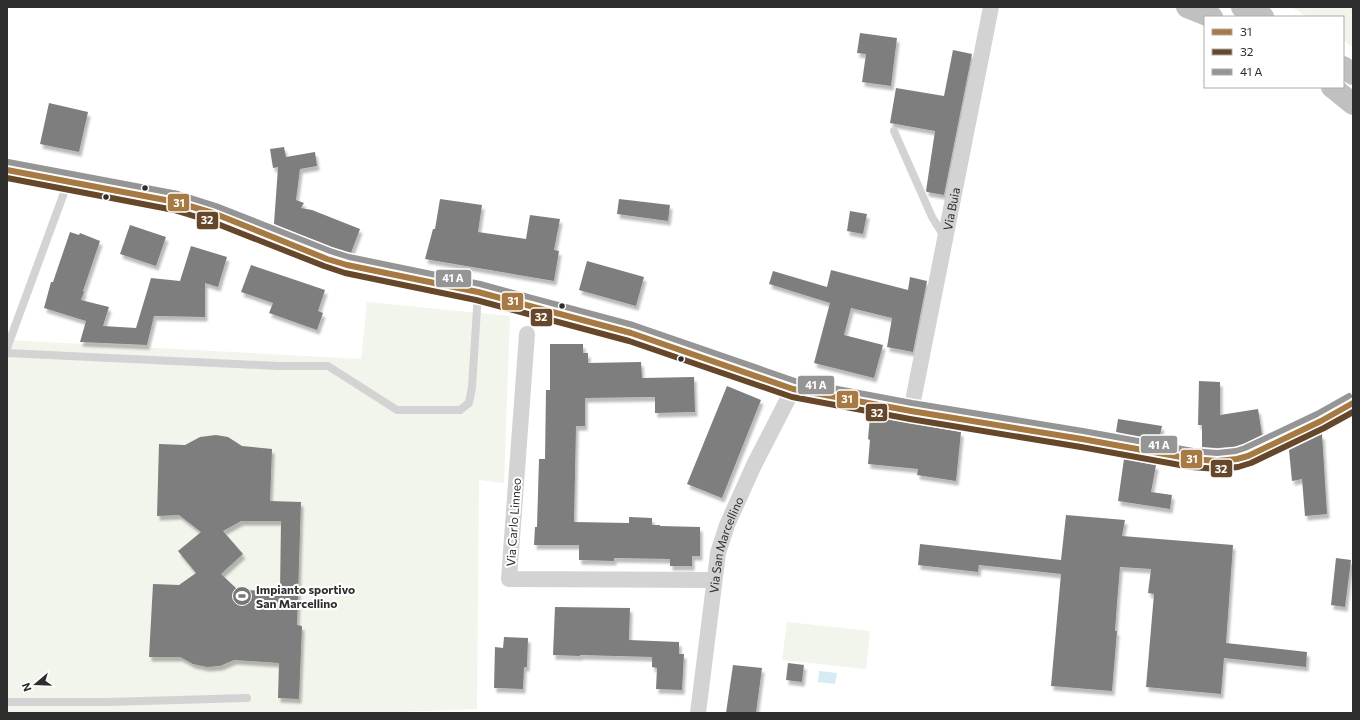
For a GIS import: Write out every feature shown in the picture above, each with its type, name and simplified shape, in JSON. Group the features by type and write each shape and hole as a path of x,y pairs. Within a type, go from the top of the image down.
{"highway":[{"path":"1187,7 1210,16"},
{"path":"1242,7 1261,16"},
{"path":"1344,68 1353,74"},
{"path":"1333,88 1353,104"}],"street":[{"name":"Via Buia","path":"911,411 991,7"},
{"path":"7,170 176,202 213,213 327,259 347,265 478,292 631,333 793,389 911,411 1192,459 1217,461 1237,459 1248,456 1315,424 1353,403"},
{"name":"Via Carlo Linneo","path":"527,334 509,578 714,580"},
{"name":"Via San Marcellino","path":"698,713 718,553 727,525 754,465 793,389"}],"lane":[{"path":"894,131 932,218 945,238"},
{"path":"7,348 68,182"},
{"path":"7,353 279,366 328,366 398,410 460,410 469,403 472,387 478,292"},
{"path":"7,702 107,702 247,698"}],"shaded area":[{"path":"1292,7 1353,7 1353,47 1344,41 1344,16 1306,16"},
{"name":"Impianto sportivo San Marcellino","path":"367,302 510,316 504,483 479,480 477,709 371,713 7,713 7,340 361,359"},
{"path":"787,622 870,631 866,669 782,660"}],"water":[{"path":"819,671 837,673 835,684 818,682"}],"building":[{"path":"860,33 897,38 891,86 862,82 866,54 857,53"},
{"path":"953,50 972,54 944,195 926,191 935,131 890,123 896,88 944,96"},
{"path":"49,103 88,112 79,152 40,144"},
{"path":"284,147 286,157 315,152 317,166 300,169 296,200 304,203 301,208 312,210 360,229 351,253 331,247 274,224 278,167 273,168 270,149"},
{"path":"440,199 482,205 478,232 526,239 530,215 560,219 554,250 559,251 554,281 425,259 433,229 435,229"},
{"path":"619,199 670,205 668,221 617,214"},
{"path":"850,211 867,214 863,234 847,231"},
{"path":"130,225 166,237 156,266 120,254"},
{"path":"70,232 79,235 80,233 100,241 81,300 109,307 103,326 136,328 151,278 180,281 191,246 227,257 218,287 205,283 205,317 154,316 147,345 80,342 86,321 44,308 51,282 53,282"},
{"path":"587,261 644,277 636,306 579,290"},
{"path":"251,265 325,290 318,311 323,313 317,330 269,313 273,303 241,292"},
{"path":"831,270 908,290 910,277 927,281 913,352 887,347 892,318 851,308 844,335 883,345 874,378 814,363 830,303 769,284 773,271 827,287"},
{"path":"550,344 583,344 583,353 588,353 588,363 641,362 642,378 694,377 695,412 655,413 655,397 585,398 585,426 576,426 574,522 629,523 629,517 652,518 652,525 700,527 700,556 692,556 692,566 670,566 670,559 614,558 614,561 579,560 579,545 534,545 535,527 537,527 539,459 545,459 546,390 550,390"},
{"path":"1199,381 1220,382 1220,415 1258,409 1262,435 1235,447 1202,447 1202,425 1198,425"},
{"path":"727,386 761,400 722,498 687,484"},
{"path":"870,416 961,432 956,481 917,475 918,469 868,464"},
{"path":"1118,419 1162,426 1159,440 1116,432"},
{"path":"1322,434 1327,514 1305,516 1302,479 1292,481 1289,450"},
{"path":"216,435 228,437 242,446 272,449 270,501 301,502 297,625 302,626 299,699 278,698 279,663 234,660 220,666 207,667 193,664 180,657 149,657 153,584 179,585 196,573 178,551 201,532 179,515 157,516 159,444 185,445 200,437","holes":["241,521 281,521 280,591 238,590 221,574 243,554 223,531"]},
{"path":"1124,459 1156,465 1151,492 1172,495 1170,509 1118,501"},
{"path":"1066,515 1125,520 1122,536 1233,545 1226,643 1307,652 1306,667 1224,658 1221,694 1146,687 1154,594 1148,593 1151,569 1120,567 1112,691 1051,686 1061,574 979,565 978,572 918,565 920,544 1061,560"},
{"path":"1336,558 1351,560 1345,607 1331,605"},
{"path":"555,607 630,608 629,640 679,642 679,654 684,654 682,690 656,689 657,668 652,667 652,657 553,655"},
{"path":"504,637 528,638 527,667 524,667 523,689 494,688 495,647 503,648"},
{"path":"788,663 804,665 802,682 786,680"},
{"path":"733,665 762,668 756,713 726,713"}],"transit line":[{"path":"8,162 178,194 216,206 330,251 349,257 480,284 633,325 795,381 912,403 1193,451 1217,453 1236,451 1245,448 1317,414 1349,396"},
{"name":"31","path":"7,170 176,202 213,213 327,259 347,265 478,292 631,333 793,389 911,411 1192,459 1217,461 1237,459 1248,456 1321,421 1353,403"},
{"name":"32","path":"7,178 174,210 210,221 345,273 476,300 629,341 792,397 910,419 1191,467 1218,469 1238,467 1251,463 1324,428 1353,412"}],"place":[{"name":"Impianto sportivo San Marcellino","path":"242,596"}]}
